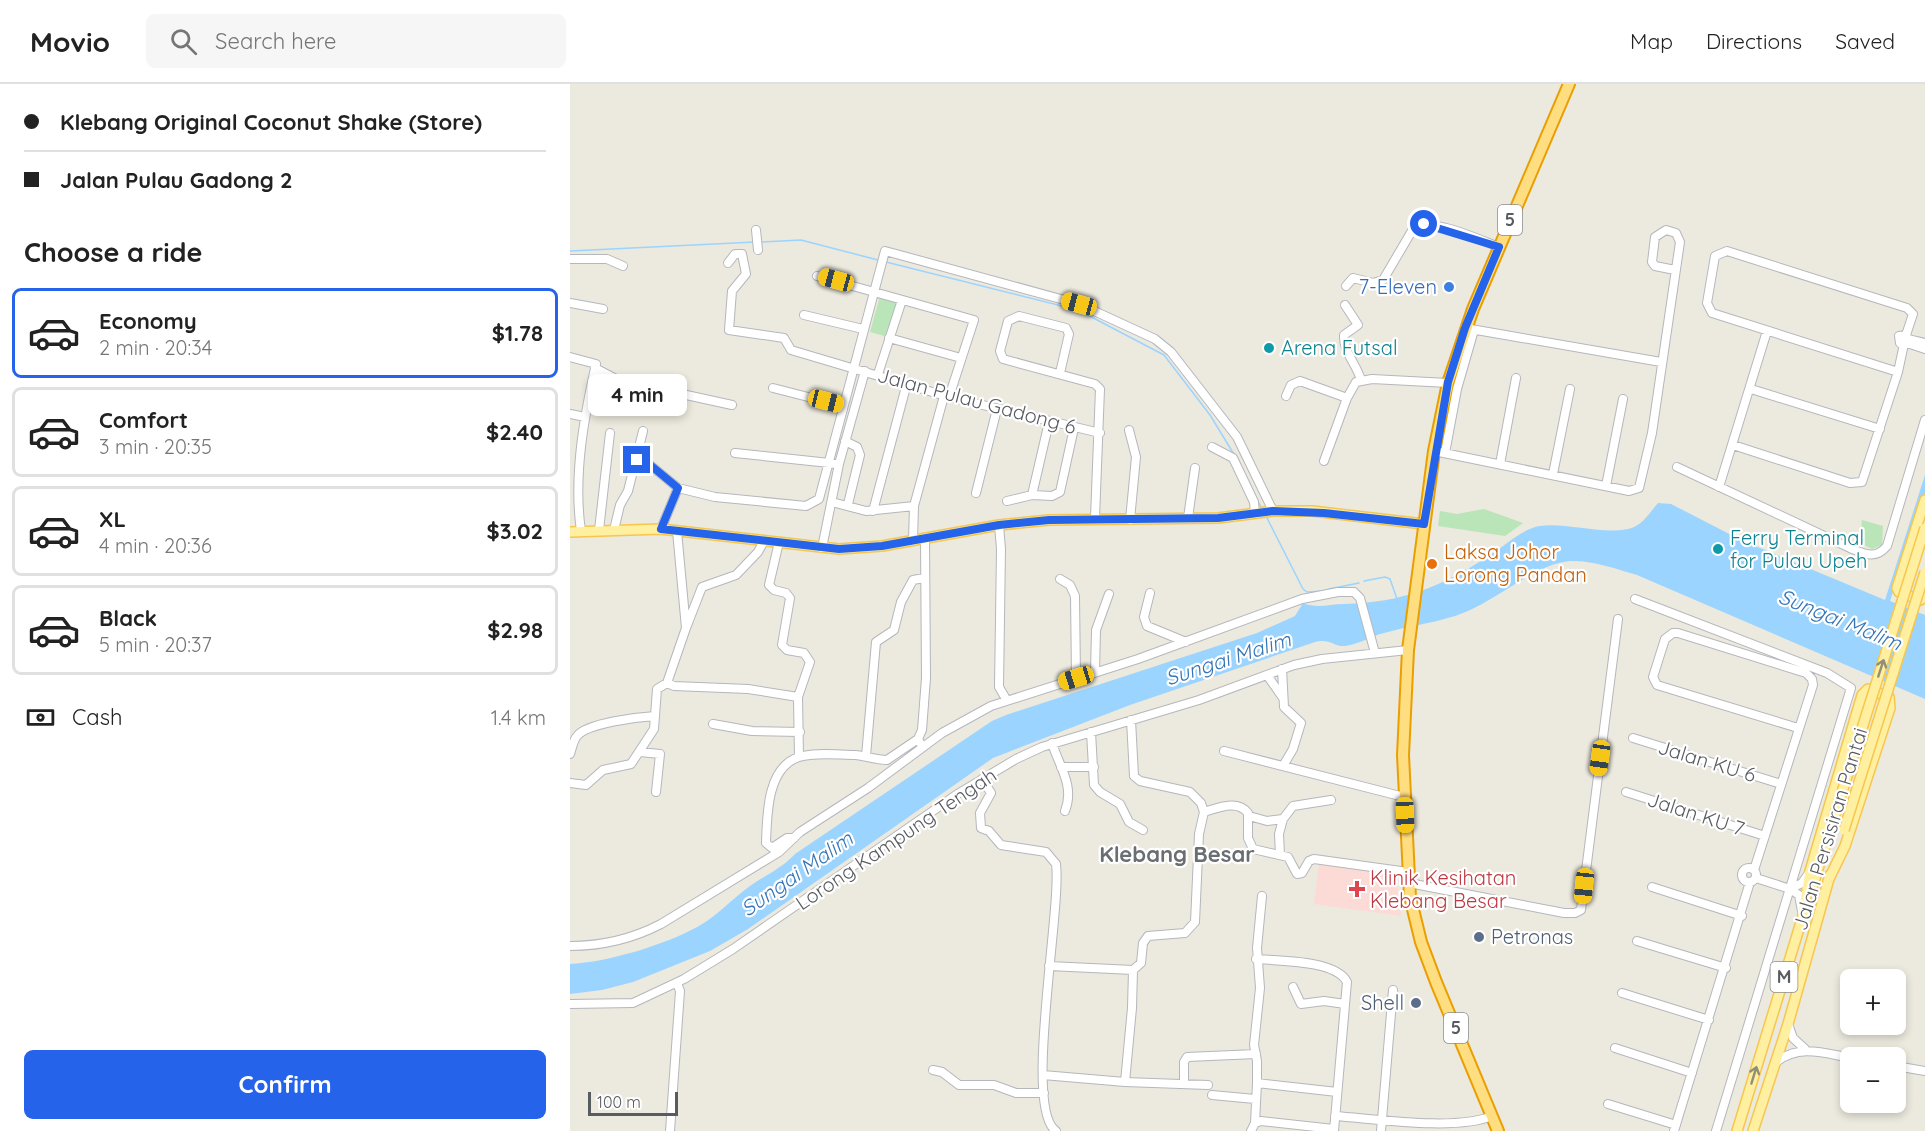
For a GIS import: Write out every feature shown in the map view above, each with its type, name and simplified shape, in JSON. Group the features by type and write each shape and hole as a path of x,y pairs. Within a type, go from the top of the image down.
{"highway":[{"name":"5","path":"1498,1131 1421,942 1408,878 1403,755 1408,650 1424,524 1440,452 1448,382 1470,329 1499,247 1569,84"}],"main road":[{"path":"1925,500 1897,588 1899,592 1920,600 1925,597"},
{"path":"570,532 661,529 822,548 857,548 926,539 999,525 1095,518 1130,520 1264,512 1312,512 1424,524"},
{"name":"Jalan Persisiran Pantai","path":"1737,1131 1925,528"},
{"name":"Jalan Persisiran Pantai","path":"1753,1131 1788,1024 1828,881 1925,572"},
{"path":"1803,915 1810,872 1862,695 1868,689 1889,698 1890,708 1845,846 1828,881"}],"street":[{"path":"1346,286 1353,278 1373,283 1383,280 1413,229 1424,224 1499,247"},
{"path":"1661,362 1470,329 1440,452 1629,491 1641,485 1652,433 1661,362 1675,270 1679,239 1673,231 1666,230 1655,237 1652,262 1655,266 1675,270"},
{"path":"756,231 758,250"},
{"path":"1733,445 1854,484 1864,479 1898,372 1913,314 1907,308 1727,251 1717,254 1707,303 1709,311 1898,372"},
{"path":"637,460 649,464 678,488 715,497 806,506 819,499 885,252 1079,304 1155,339 1171,352 1237,437 1264,512"},
{"name":"Jalan Pulau Gadong 6","path":"728,263 735,254 742,254 746,274 732,291 729,330 784,338 791,350 946,396 1100,433"},
{"path":"570,260 607,259 623,267"},
{"path":"818,276 974,320 946,396 914,506 913,541"},
{"path":"878,375 902,300"},
{"path":"570,303 603,309"},
{"path":"1345,305 1358,325 1344,335 1344,344 1356,363 1360,380"},
{"path":"804,315 863,329"},
{"path":"1060,373 1069,334 1063,326 1019,316 1011,318 1000,351 1007,361 1060,373 1095,384 1100,388 1095,518"},
{"path":"1719,487 1751,389 1767,330"},
{"path":"889,338 961,358"},
{"path":"1906,340 1925,343"},
{"path":"1906,340 1925,349"},
{"path":"570,357 596,364 585,417 578,485 581,531"},
{"path":"595,368 618,380 732,405"},
{"path":"822,548 839,464 865,371"},
{"path":"1500,464 1516,378"},
{"path":"1324,461 1347,398 1354,384 1360,380 1448,382"},
{"path":"1286,396 1291,385 1300,381 1347,398"},
{"path":"873,511 907,383"},
{"path":"773,388 843,405"},
{"path":"1553,474 1570,389"},
{"path":"1751,389 1880,429"},
{"path":"1606,486 1623,399"},
{"path":"976,493 997,409"},
{"path":"570,414 585,417"},
{"path":"1677,467 1850,548 1870,555 1877,554 1887,546 1925,420"},
{"path":"1032,495 1049,422"},
{"path":"1007,501 1032,495 1052,496 1060,492 1074,428"},
{"path":"1129,430 1136,457 1130,520"},
{"path":"614,530 637,460 643,431"},
{"path":"599,530 610,433"},
{"path":"845,441 857,447 860,455 848,504"},
{"path":"1212,447 1233,458 1254,502 1264,512"},
{"path":"735,453 839,464"},
{"path":"1188,518 1195,468"},
{"path":"661,529 678,488"},
{"path":"832,502 848,504 860,511 914,506"},
{"path":"999,525 1001,549 999,687 1006,699"},
{"path":"677,531 686,628"},
{"path":"794,838 787,838 772,848 766,843 767,818 775,780 783,769 799,757 866,756 887,760 918,739 922,730 926,678 924,578 926,539"},
{"path":"570,783 579,786 591,783 603,770 631,764 654,729 657,689 667,683 702,587 736,575 758,552 764,541"},
{"path":"779,542 769,585 774,590 786,593 790,598 782,645 787,650 804,652 810,662 798,697 799,757"},
{"path":"866,756 876,642 894,630 901,602 913,580 924,578"},
{"path":"1060,579 1070,585 1075,596 1076,678"},
{"path":"570,946 612,943 645,932 779,852 794,838 950,728 1006,699 1186,642 1302,599 1350,591 1360,598 1375,652"},
{"path":"1150,593 1144,617 1147,626 1186,642"},
{"path":"1095,672 1096,630 1109,594"},
{"path":"1635,599 1827,673 1850,685 1851,691 1716,1131"},
{"path":"1204,812 1234,805 1246,809 1249,816 1248,838 1253,849 1290,859 1297,874 1302,873 1314,859 1575,914 1581,910 1618,619"},
{"path":"1608,1104 1675,1128 1813,685 1812,679 1806,673 1678,633 1673,633 1665,639 1653,677 1657,685 1798,728"},
{"name":"Lorong Kampung Tengah","path":"570,1004 633,1003 677,983 734,949 982,779 1016,759 1052,743 1199,700 1310,661 1408,650"},
{"path":"1282,669 1286,712 1300,723 1293,749 1283,766"},
{"path":"1267,675 1283,698"},
{"path":"667,683 674,686 748,689 767,694 798,697"},
{"path":"570,754 576,737 582,731 618,719 655,716"},
{"path":"1049,966 1133,970 1141,963 1143,943 1148,936 1185,933 1194,926 1199,834 1204,812 1195,794 1140,781 1134,776 1131,720"},
{"path":"713,724 752,731 800,732"},
{"path":"1091,732 1097,789 1120,804 1129,822 1143,830"},
{"name":"Jalan KU 6","path":"1633,738 1781,784"},
{"path":"918,739 923,747"},
{"path":"1052,743 1069,796 1065,811"},
{"path":"1224,751 1404,797"},
{"path":"640,752 660,754 656,792"},
{"path":"1061,767 1094,766"},
{"path":"982,779 991,793 980,813 981,828 989,831 1001,844 1046,852 1056,864 1043,1075 1047,1122 1056,1131"},
{"name":"Jalan KU 7","path":"1626,792 1765,836"},
{"path":"1280,855 1279,834 1283,819 1293,806 1331,800"},
{"path":"1249,816 1268,821 1283,819"},
{"path":"1790,889 1806,879 1810,872"},
{"path":"1753,877 1790,889 1798,896 1803,915"},
{"path":"1652,887 1742,916"},
{"path":"1253,1127 1257,1083 1254,1045 1260,987 1256,959 1262,896"},
{"path":"1637,940 1726,968"},
{"path":"1253,1127 1261,1121 1334,1130 1347,982 1344,975 1331,967 1256,959"},
{"path":"1125,1082 1133,970"},
{"path":"670,1131 680,991 677,983"},
{"path":"1293,987 1301,1004 1323,1001 1345,1004"},
{"path":"1381,1131 1393,990"},
{"path":"1622,993 1709,1020"},
{"path":"1788,1024 1793,1038 1805,1049"},
{"path":"1615,1048 1692,1073"},
{"path":"1776,1063 1790,1053 1805,1049 1840,1056"},
{"path":"1184,1084 1187,1057 1256,1054"},
{"path":"1906,1068 1925,1071"},
{"path":"933,1070 942,1072 959,1086 994,1085 1016,1093 1044,1094"},
{"path":"1043,1075 1125,1082 1208,1085"},
{"path":"1257,1083 1337,1092"},
{"path":"1212,1095 1255,1099"},
{"path":"1335,1116 1427,1122 1480,1122 1492,1116"},
{"path":"1426,1131 1427,1122"},
{"path":"1480,1122 1484,1131"}],"shaded area":[{"name":"Klinik Kesihatan Klebang Besar","path":"1319,863 1396,875 1401,916 1314,904"}],"green space":[{"path":"880,296 898,301 888,337 870,332"},
{"path":"1484,509 1523,523 1505,536 1438,526 1440,511 1457,514"},
{"path":"1862,520 1883,526 1882,545 1872,549 1860,543"}],"water":[{"name":"Sungai Malim","path":"1925,475 1925,494 1890,601 1925,615 1925,699 1637,575 1587,562 1558,563 1534,573 1487,601 1454,616 1384,633 1350,645 1315,642 1130,705 993,758 748,929 710,951 633,982 602,990 570,994 570,964 601,960 636,951 670,940 699,926 795,854 992,721 1006,715 1257,633 1295,616 1303,603 1318,606 1365,603 1403,596 1437,585 1471,567 1520,534 1533,528 1551,525 1615,530 1636,526 1658,503 1671,504 1741,540 1885,600"}],"waterway":[{"path":"760,242 801,240 878,260"},
{"path":"570,251 755,242"},
{"path":"886,262 1078,310 1164,355 1210,415 1235,456"},
{"path":"1253,492 1262,509"},
{"path":"1266,516 1303,589 1307,592 1324,591"},
{"path":"1364,581 1385,577 1390,579 1397,599"},
{"path":"1329,589 1359,583"}],"place":[{"name":"7-Eleven","path":"1449,287"},
{"name":"Arena Futsal","path":"1269,348"},
{"name":"Ferry Terminal for Pulau Upeh","path":"1718,549"},
{"name":"Laksa Johor Lorong Pandan","path":"1432,564"},
{"name":"Klinik Kesihatan Klebang Besar","path":"1357,889"},
{"name":"Petronas","path":"1479,937"},
{"name":"Shell","path":"1416,1003"}],"district":[{"name":"Klebang Besar","path":"1177,854"}],"route":[{"path":"637,460 655,468 678,488 664,516 661,529 831,549 882,546 999,525 1095,518 1130,520 1218,518 1273,511 1364,516 1424,524 1434,451 1448,382 1465,328 1499,247 1437,226 1424,224"}]}
